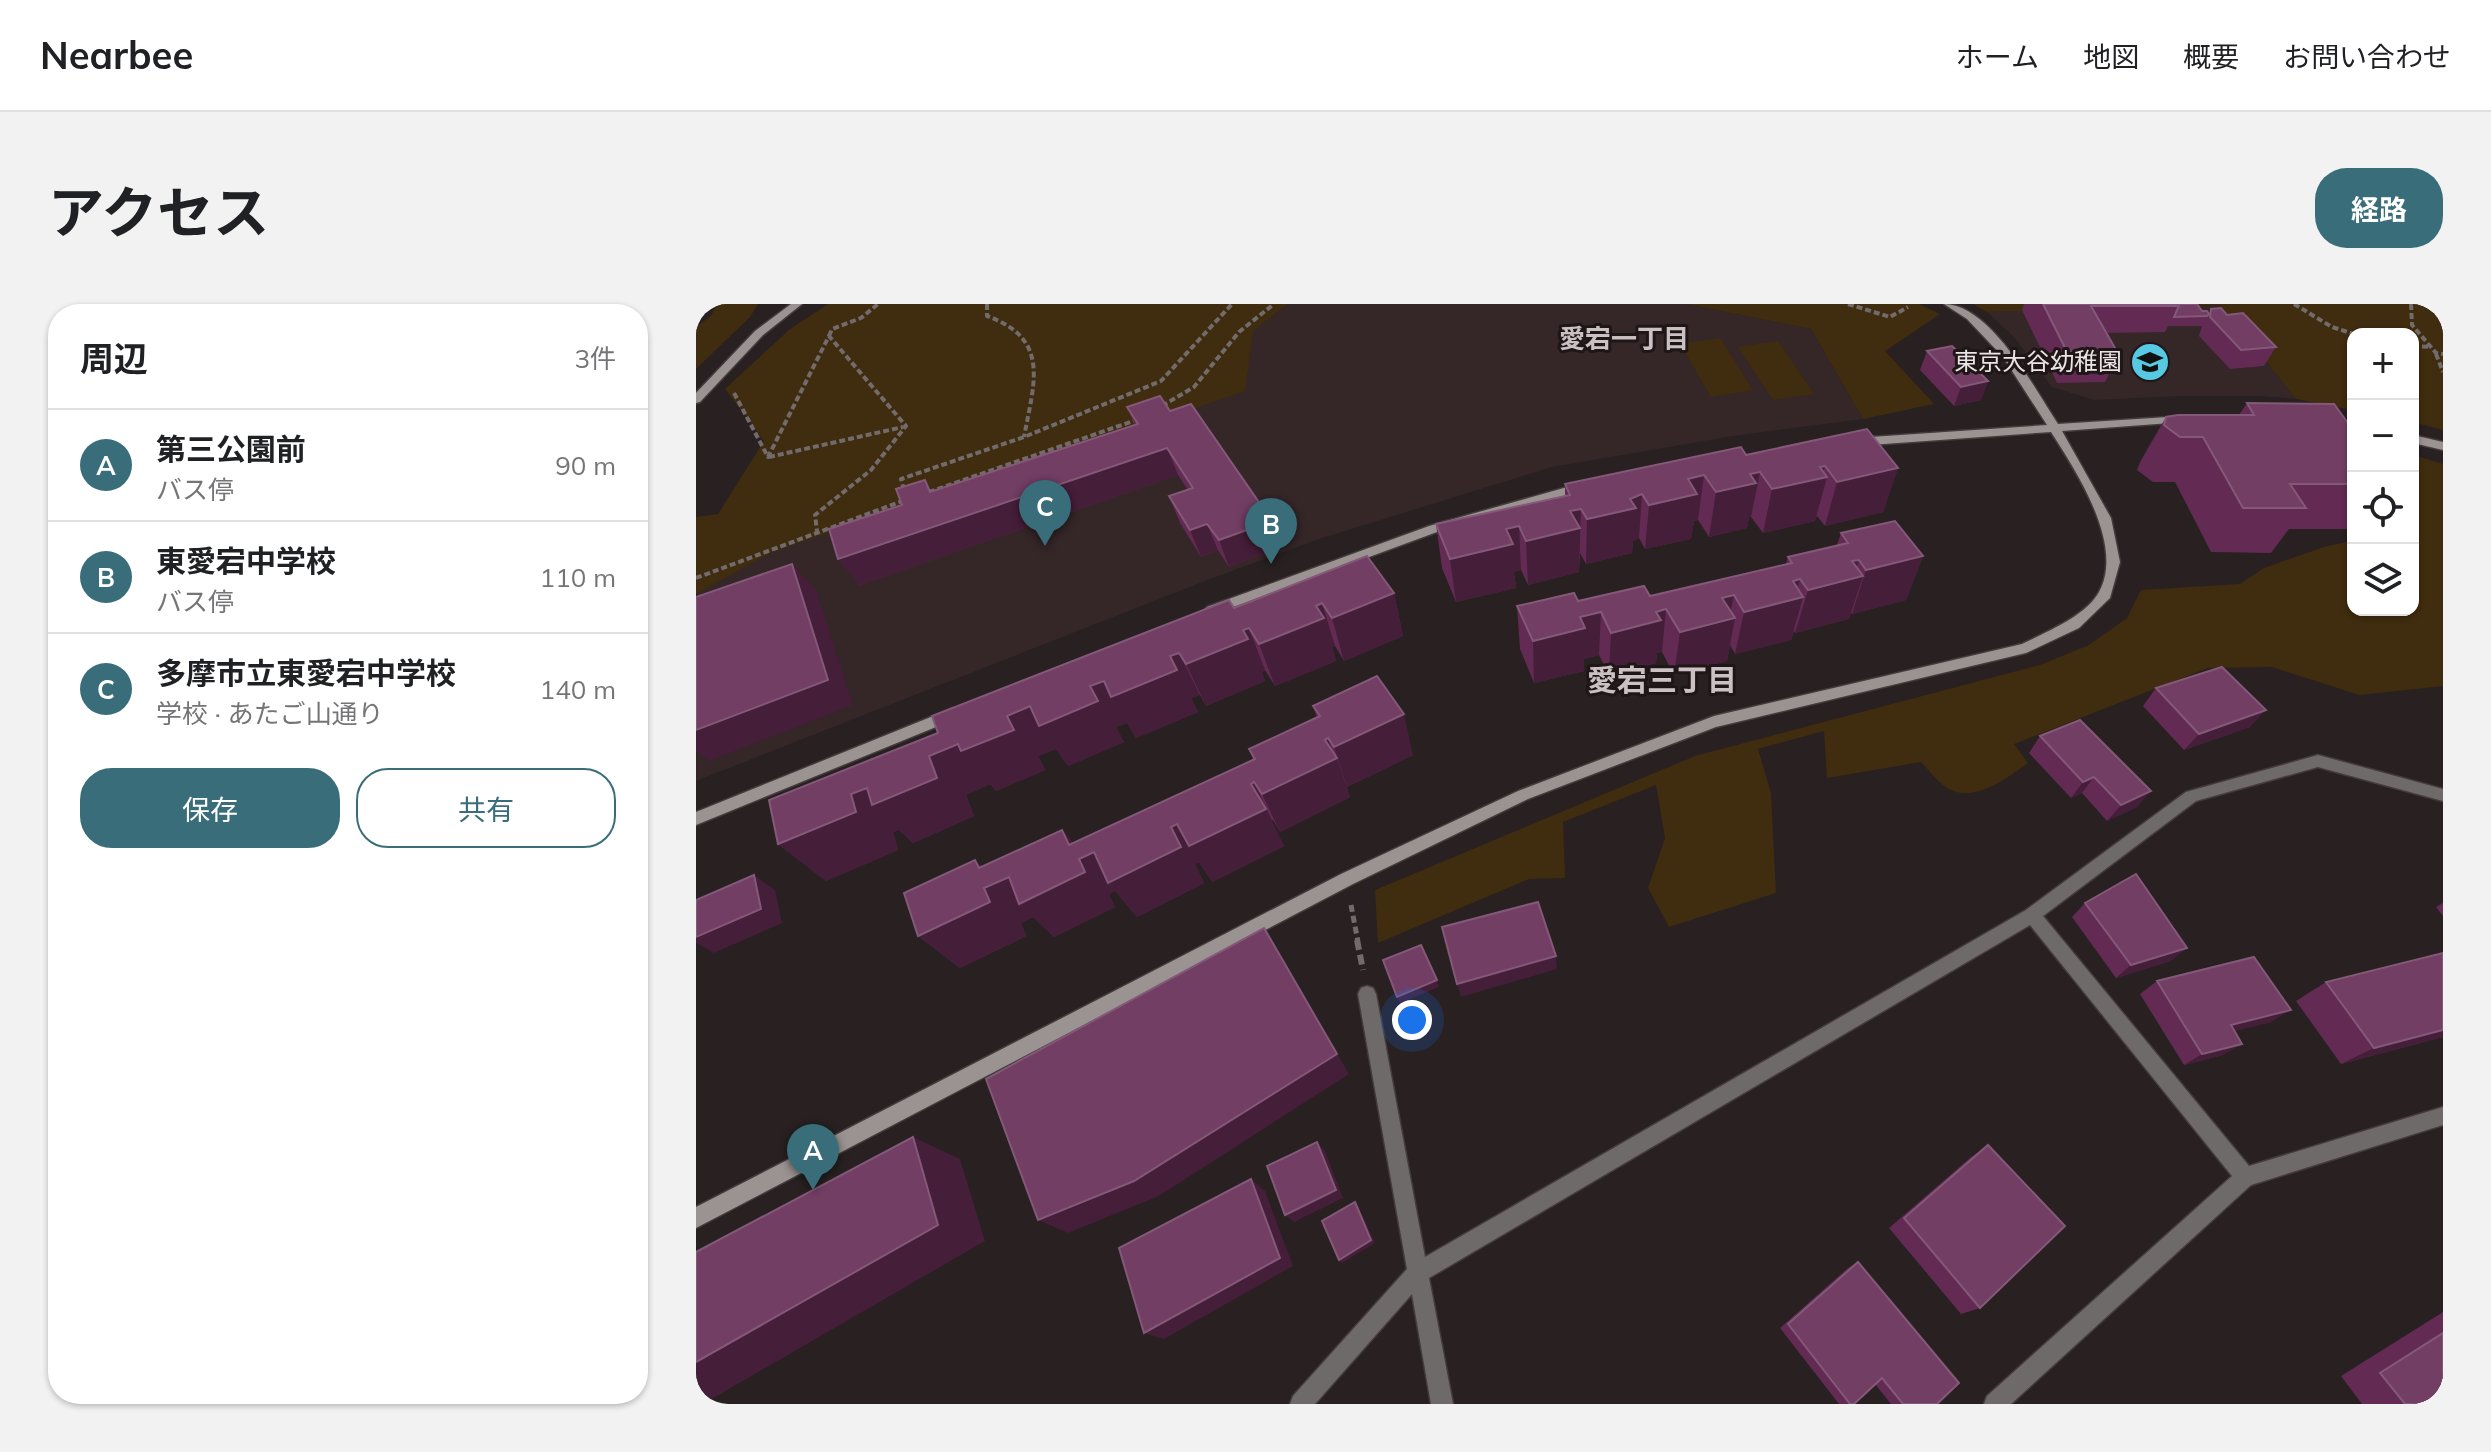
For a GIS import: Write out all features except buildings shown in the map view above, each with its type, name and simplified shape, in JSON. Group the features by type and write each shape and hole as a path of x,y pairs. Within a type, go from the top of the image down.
{"street":[{"path":"696,1218 1347,879 1523,795 1714,722 2026,648 2074,625 2105,595 2114,562 2105,518 2007,355 1987,332 1949,304"},
{"path":"696,400 759,333 793,305"},
{"path":"1841,443 2195,419"},
{"path":"2419,440 2443,446"},
{"path":"1195,617 1433,529 1596,484"},
{"path":"696,819 960,711"},
{"path":"1301,1404 1416,1274 2032,915 2191,796 2318,761 2443,795"},
{"path":"2032,915 2245,1177"},
{"path":"1367,994 1442,1404"},
{"path":"1995,1404 2245,1177 2443,1116"}],"path":[{"path":"768,457 832,329 861,318 878,304"},
{"path":"987,304 987,316 1010,321 1027,339 1035,367 1024,437"},
{"path":"696,578 907,500 901,479 1024,437 1161,381 1232,304"},
{"path":"1153,411 1194,387 1239,332 1274,304"},
{"path":"1848,304 1890,317 1908,307"},
{"path":"2294,304 2332,327 2347,332"},
{"path":"2411,304 2412,325 2436,353 2443,372"},
{"path":"829,336 906,426"},
{"path":"2419,346 2431,347"},
{"path":"2436,353 2443,354"},
{"path":"729,383 768,457"},
{"path":"921,494 1140,419"},
{"path":"768,457 906,426"},
{"path":"817,531 815,515 871,470 906,426"},
{"path":"1347,879 1367,994"}],"shaded area":[{"path":"717,304 758,304 750,317 696,369 696,327 711,316"},
{"path":"828,304 1288,304 1253,331 1245,391 772,552 696,594 696,517 718,514 764,441 725,389 790,329"},
{"path":"1288,304 1686,304 1811,329 1863,419 1733,436 1552,467 1316,540 696,781 697,592 772,552 1253,331"},
{"path":"1686,304 1919,304 1940,314 1885,351 1934,404 1863,419 1811,329"},
{"path":"1973,304 2443,304 2443,430 2419,424 2419,328 2347,328 2347,409 2296,399 2220,305 1987,312"},
{"name":"東京大谷幼稚園","path":"2220,305 2296,399 2180,396 2094,400 2052,387 2014,337 1987,312"},
{"path":"1720,338 1753,390 1711,397 1680,344"},
{"path":"1778,341 1814,394 1773,400 1738,347"},
{"path":"2419,457 2443,464 2443,686 2359,695 2272,667 2208,668 2014,744 2028,763 1987,788 1965,793 1943,785 1921,762 1827,778 1824,731 1758,749 1771,793 1776,893 1669,927 1648,888 1665,838 1656,785 1563,822 1565,878 1529,879 1378,943 1375,890 1695,756 2040,665 2089,645 2127,618 2141,590 2240,584 2264,568 2347,542 2347,616 2419,616"}],"place":[{"name":"東京大谷幼稚園","path":"2150,362"},
{"name":"多摩市立東愛宕中学校","path":"1045,546"},
{"name":"東愛宕中学校","path":"1271,564"},
{"name":"第三公園前","path":"813,1190"}],"district":[{"name":"愛宕一丁目","path":"1624,339"},
{"name":"愛宕三丁目","path":"1662,681"}]}
